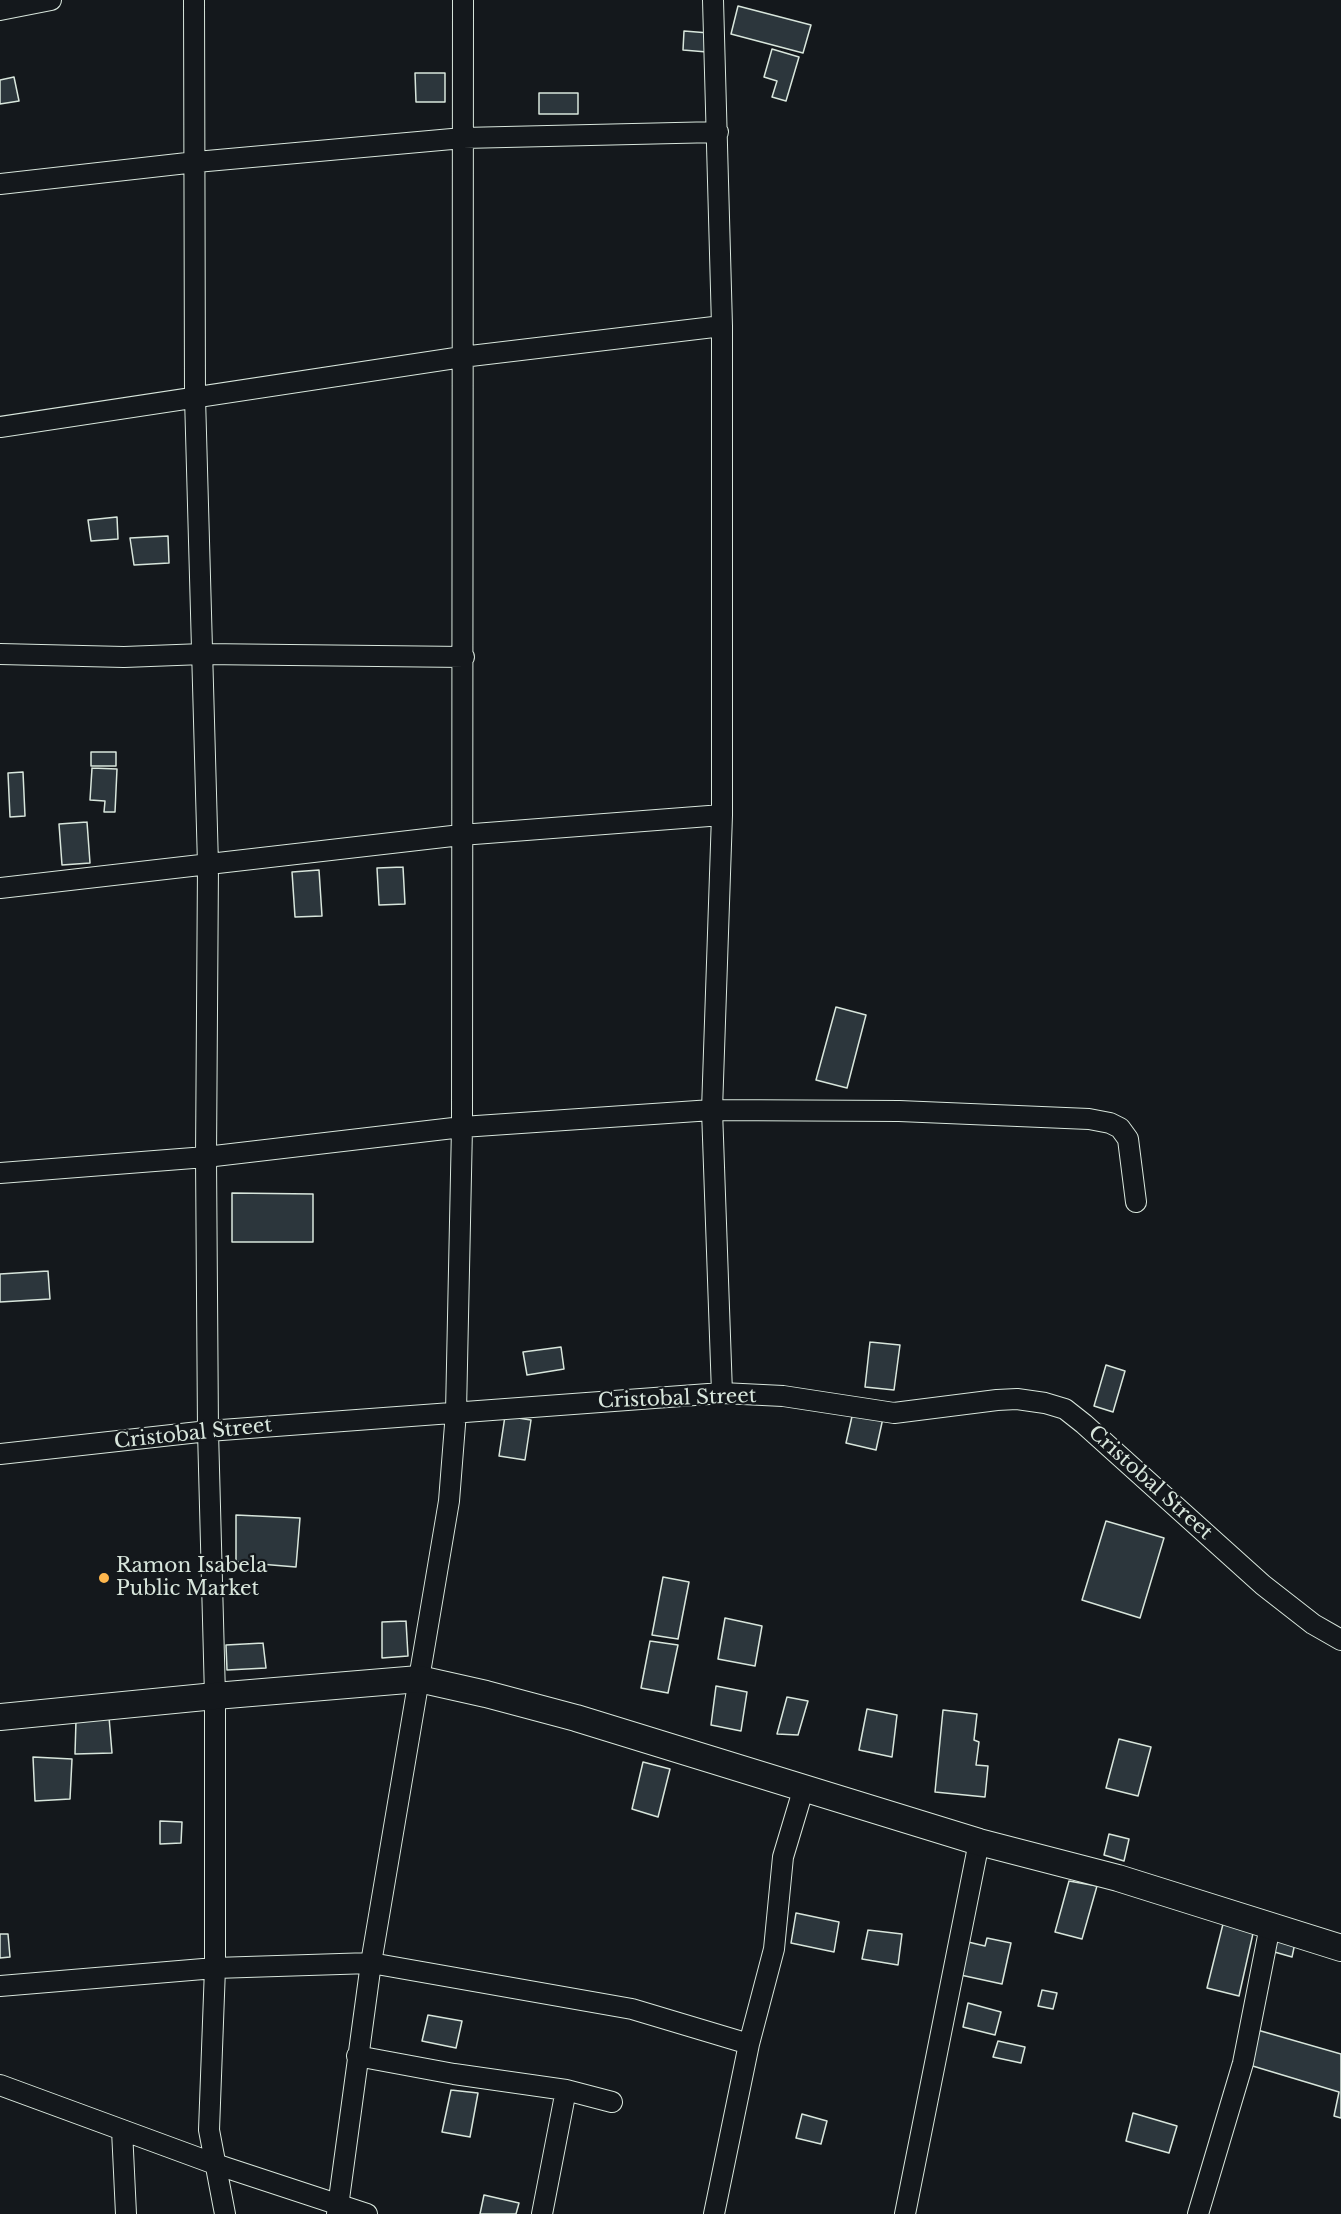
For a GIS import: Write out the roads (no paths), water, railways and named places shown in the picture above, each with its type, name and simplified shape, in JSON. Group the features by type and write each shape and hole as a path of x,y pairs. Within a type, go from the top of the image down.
{"main road":[{"path":"0,1717 419,1679 576,1718 979,1842 1118,1878 1341,1948"}],"street":[{"path":"0,10 51,0"},
{"path":"194,0 195,397 208,865 206,1157 208,1431 215,1696 215,1968 209,2130 225,2214"},
{"path":"338,2209 371,1964 449,1501 456,1412 462,1127 463,0"},
{"path":"713,0 722,326 722,815 712,1110 722,1393"},
{"path":"0,184 195,162 463,138 718,132"},
{"path":"0,427 462,357 722,326"},
{"path":"0,654 124,657 203,654 464,657"},
{"path":"0,888 461,835 722,815"},
{"path":"0,1173 206,1157 462,1127 712,1110 899,1111 1089,1119 1110,1123 1120,1128 1128,1139 1136,1202"},
{"name":"Cristobal Street","path":"0,1454 208,1431 722,1393 783,1396 894,1413 1017,1399 1065,1409 1102,1439 1263,1585 1313,1624 1341,1640"},
{"path":"714,2214 749,2044 774,1949 783,1857 804,1787"},
{"path":"905,2214 979,1842"},
{"path":"1198,2214 1243,2063 1270,1926"},
{"path":"0,1986 215,1968 371,1964 632,2009 749,2044"},
{"path":"357,2056 566,2090 612,2102"},
{"path":"0,2085 338,2209 367,2214"},
{"path":"542,2214 566,2090"},
{"path":"122,2130 126,2214"}],"place":[{"name":"Ramon Isabela Public Market","path":"104,1578"}]}
